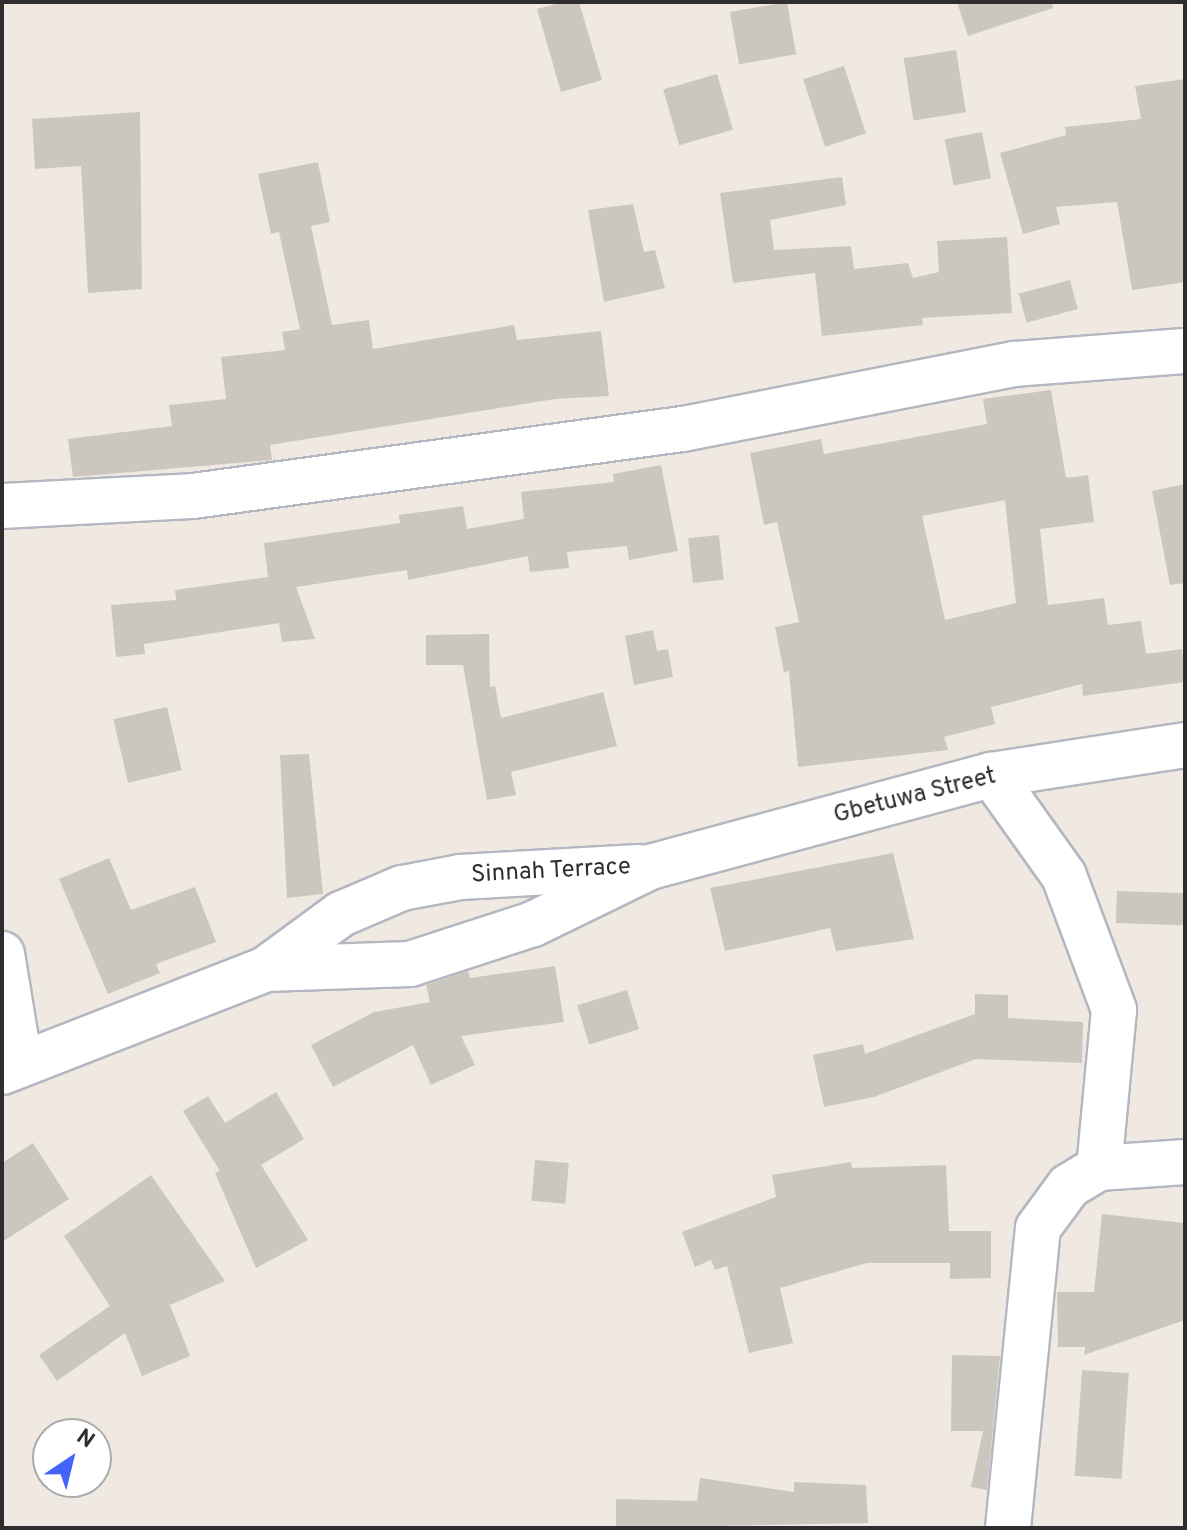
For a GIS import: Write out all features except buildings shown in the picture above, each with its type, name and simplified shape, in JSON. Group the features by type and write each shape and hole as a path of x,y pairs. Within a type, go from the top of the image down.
{"street":[{"path":"2,506 193,496 683,429 1015,364 1185,351"},
{"name":"Gbetuwa Street","path":"650,867 992,775 1185,745"},
{"path":"992,775 1064,876 1114,1010 1099,1168"},
{"name":"Sinnah Terrace","path":"266,969 410,964 533,924 650,867"},
{"name":"Sinnah Terrace","path":"11,1068 266,969 341,914 402,888 460,877 650,867"},
{"path":"2,954 11,1068"},
{"path":"1008,1528 1016,1502 1038,1228 1069,1186 1099,1168 1185,1162"}]}
